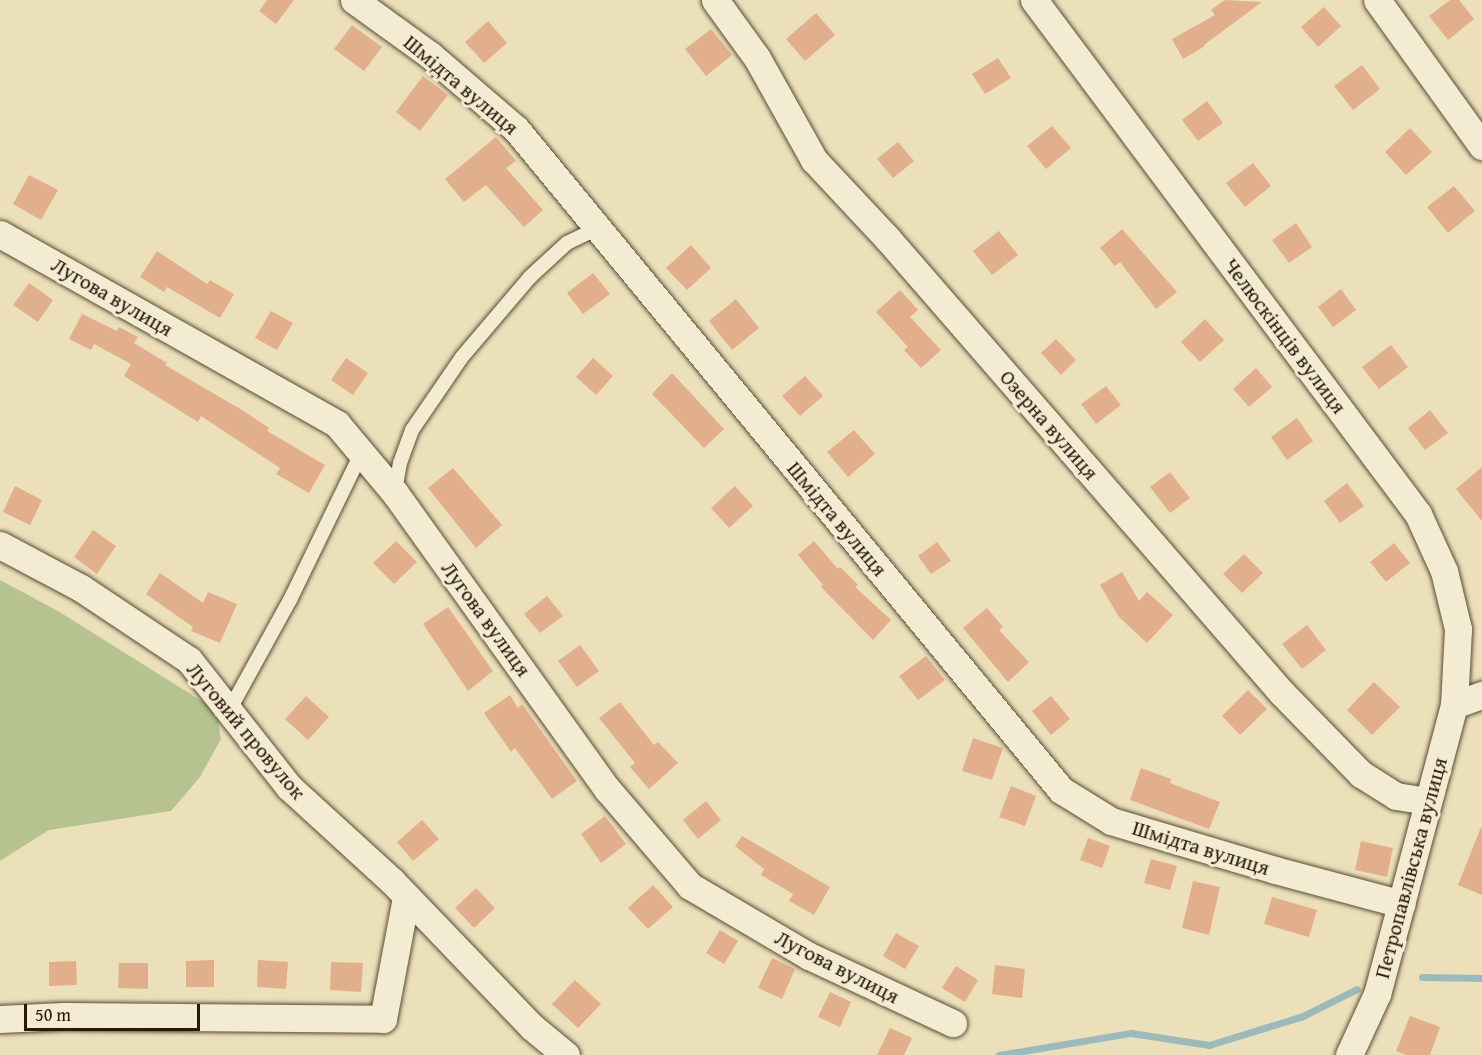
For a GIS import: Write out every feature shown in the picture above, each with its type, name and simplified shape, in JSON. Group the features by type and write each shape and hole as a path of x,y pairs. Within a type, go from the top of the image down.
{"street":[{"name":"Шмідта вулиця","path":"354,0 430,55 516,129 596,229 1061,790 1111,821 1275,870 1402,904"},
{"name":"Озерна вулиця","path":"715,0 757,58 814,160 894,246 1281,692 1361,774 1396,796 1428,801"},
{"name":"Челюскінців вулиця","path":"1034,0 1418,514 1444,571 1458,629 1454,705"},
{"path":"1377,0 1482,146"},
{"name":"Лугова вулиця","path":"0,234 337,424 395,492 608,790 690,886 808,956 953,1023"},
{"name":"Луговий провулок","path":"0,545 81,588 189,660 290,787 406,897 532,1027 566,1055"},
{"path":"1454,705 1482,695"},
{"name":"Петропавлівська вулиця","path":"1349,1055 1377,994 1454,705"},
{"path":"0,1019 63,1016 383,1019 406,897"}],"lane":[{"path":"395,492 400,463 412,430 462,357 530,277 567,243 596,229"},
{"path":"230,709 285,609 363,452"}],"green space":[{"path":"0,580 58,611 216,710 221,739 200,777 171,811 49,830 0,861"}],"building":[{"path":"267,0 294,0 276,24 259,11"},
{"path":"1225,0 1262,2 1205,46 1183,59 1172,39 1215,15 1211,10"},
{"path":"1450,0 1459,0 1474,19 1448,40 1429,16"},
{"path":"1324,7 1341,26 1318,47 1301,27"},
{"path":"816,13 835,35 805,61 786,39"},
{"path":"488,21 507,43 484,63 465,42"},
{"path":"352,25 382,47 364,71 334,49"},
{"path":"711,29 732,55 706,76 685,49"},
{"path":"998,58 1011,78 985,94 972,74"},
{"path":"1362,65 1380,89 1353,110 1334,86"},
{"path":"423,76 448,95 420,131 396,112"},
{"path":"1207,101 1223,123 1198,141 1182,120"},
{"path":"1052,126 1071,148 1046,169 1027,146"},
{"path":"1410,128 1432,152 1406,175 1385,152"},
{"path":"496,137 516,161 506,168 543,210 524,227 486,185 464,202 445,179"},
{"path":"898,142 914,161 893,178 877,159"},
{"path":"1253,163 1271,186 1245,207 1226,183"},
{"path":"29,175 58,190 41,220 13,204"},
{"path":"1454,186 1475,211 1448,233 1427,207"},
{"path":"1296,223 1312,247 1289,263 1272,240"},
{"path":"1122,229 1177,292 1156,309 1120,262 1115,266 1100,248"},
{"path":"999,231 1018,255 992,275 973,251"},
{"path":"691,245 711,268 687,290 666,268"},
{"path":"157,251 207,284 210,280 234,294 220,318 167,287 164,292 140,277"},
{"path":"593,273 610,294 583,314 567,293"},
{"path":"29,283 53,300 38,322 13,305"},
{"path":"1341,289 1356,310 1333,327 1318,307"},
{"path":"900,290 918,310 910,317 941,350 921,368 904,350 908,347 876,312"},
{"path":"736,299 759,328 732,350 709,321"},
{"path":"271,311 293,323 277,350 255,338"},
{"path":"82,314 117,331 119,327 138,337 134,343 167,363 165,365 242,410 269,428 267,431 325,465 309,493 276,474 280,468 201,416 198,422 124,376 131,364 94,344 91,350 69,339"},
{"path":"1205,319 1224,340 1200,362 1181,342"},
{"path":"1056,339 1076,360 1061,375 1041,353"},
{"path":"1391,345 1408,367 1379,389 1362,367"},
{"path":"346,358 368,373 353,395 331,380"},
{"path":"593,358 613,376 596,395 576,377"},
{"path":"1256,368 1272,387 1249,407 1233,389"},
{"path":"672,373 724,429 704,448 652,394"},
{"path":"805,376 823,396 800,416 782,396"},
{"path":"1106,386 1121,405 1096,424 1081,404"},
{"path":"1430,410 1448,433 1425,450 1408,428"},
{"path":"1297,418 1313,441 1287,460 1271,437"},
{"path":"854,430 875,454 848,477 827,452"},
{"path":"1482,467 1482,521 1456,489"},
{"path":"453,468 502,525 476,548 428,488"},
{"path":"1170,472 1190,498 1170,513 1150,487"},
{"path":"1347,483 1364,506 1340,523 1324,501"},
{"path":"15,486 42,500 30,525 3,512"},
{"path":"735,486 753,506 729,528 711,508"},
{"path":"93,530 116,546 97,574 74,557"},
{"path":"396,541 417,562 394,584 373,563"},
{"path":"814,541 838,569 840,567 858,585 855,587 891,620 873,640 821,587 823,585 798,555"},
{"path":"937,542 951,561 931,574 918,556"},
{"path":"1394,543 1410,563 1386,582 1370,562"},
{"path":"1244,554 1263,573 1242,593 1223,574"},
{"path":"1122,572 1139,601 1147,592 1173,615 1147,643 1119,617 1100,585"},
{"path":"160,573 203,603 208,592 237,604 220,643 191,631 193,627 146,594"},
{"path":"547,596 563,616 540,633 524,614"},
{"path":"448,607 493,671 468,691 423,624"},
{"path":"987,608 1003,627 999,630 1029,662 1008,682 963,628"},
{"path":"1307,625 1326,650 1302,669 1282,644"},
{"path":"580,645 599,671 577,687 558,661"},
{"path":"926,656 945,680 918,700 899,676"},
{"path":"1374,682 1400,707 1372,735 1347,710"},
{"path":"1248,690 1267,709 1240,735 1222,716"},
{"path":"510,695 518,708 522,704 577,781 552,799 515,748 511,752 484,713"},
{"path":"306,696 329,717 308,740 285,719"},
{"path":"1051,696 1070,719 1051,735 1032,711"},
{"path":"620,702 654,745 658,742 678,763 649,789 630,767 635,763 599,718"},
{"path":"973,738 1003,748 992,780 962,771"},
{"path":"1141,768 1171,779 1170,783 1220,802 1209,829 1130,800"},
{"path":"1011,786 1036,796 1025,826 999,817"},
{"path":"706,801 721,820 698,839 683,820"},
{"path":"605,816 626,844 601,863 581,834"},
{"path":"422,820 439,839 413,861 397,842"},
{"path":"1482,828 1482,895 1458,885"},
{"path":"742,836 830,887 814,915 789,901 793,894 761,875 764,869 735,846"},
{"path":"1088,838 1110,846 1102,868 1080,860"},
{"path":"1361,841 1393,848 1387,877 1355,870"},
{"path":"1151,859 1177,866 1170,890 1144,883"},
{"path":"1193,881 1220,887 1209,935 1182,928"},
{"path":"653,885 673,907 648,929 628,908"},
{"path":"476,888 495,908 474,928 455,908"},
{"path":"1272,897 1317,910 1309,937 1264,924"},
{"path":"720,930 738,941 724,964 706,953"},
{"path":"896,933 919,946 905,969 883,956"},
{"path":"772,958 795,969 782,999 758,988"},
{"path":"214,960 214,987 186,987 186,961"},
{"path":"258,960 288,962 286,989 257,987"},
{"path":"76,961 77,985 49,986 49,962"},
{"path":"331,962 363,963 361,992 330,990"},
{"path":"119,963 148,963 148,989 118,988"},
{"path":"995,965 1025,969 1022,998 992,994"},
{"path":"956,966 978,980 965,1002 942,988"},
{"path":"575,980 601,1004 578,1028 552,1004"},
{"path":"830,992 851,1002 840,1027 818,1017"},
{"path":"1410,1016 1440,1027 1430,1055 1406,1055 1396,1051"},
{"path":"890,1028 912,1038 904,1055 877,1055"}],"waterway":[{"path":"1422,977 1482,978"},
{"path":"999,1055 1131,1033 1209,1045 1303,1016 1357,989"}]}
